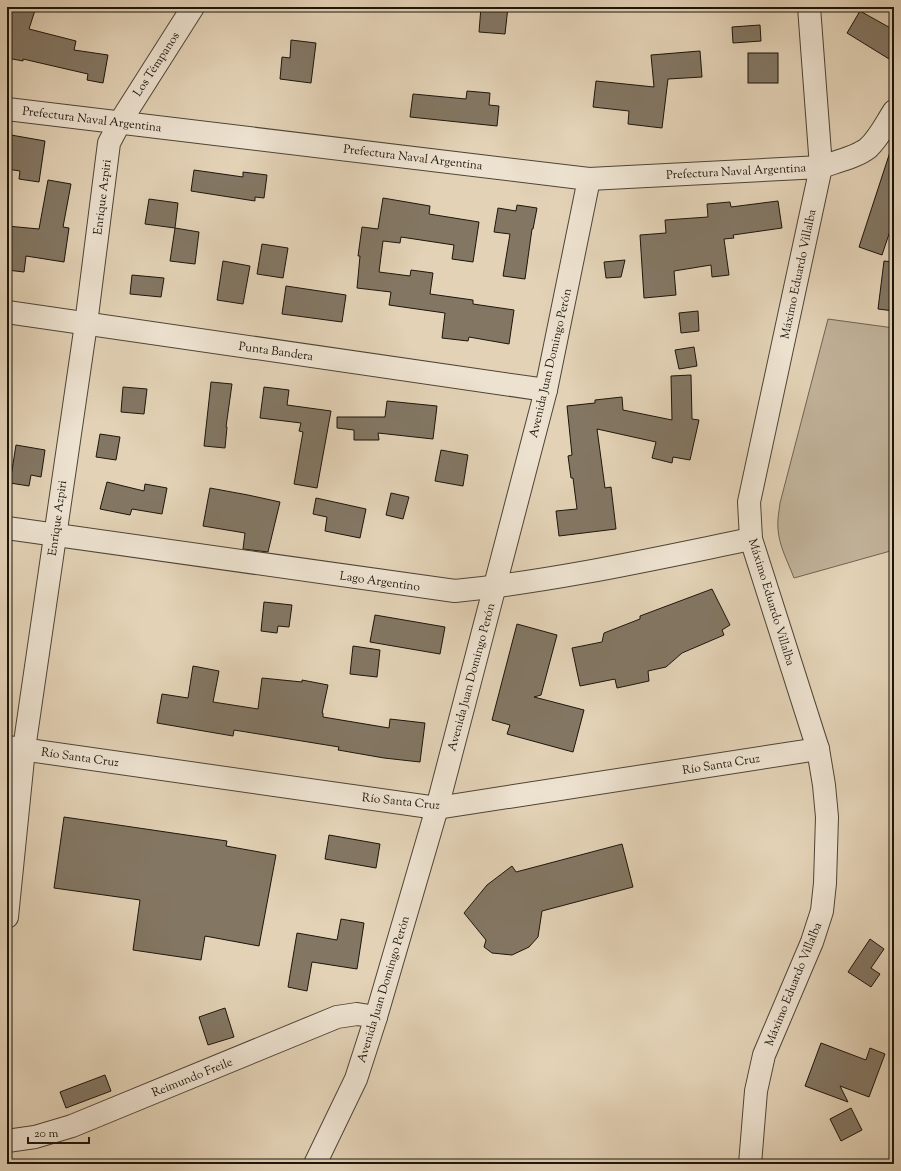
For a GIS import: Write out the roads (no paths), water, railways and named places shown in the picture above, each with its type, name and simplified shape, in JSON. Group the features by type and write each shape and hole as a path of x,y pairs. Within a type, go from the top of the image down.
{"street":[{"name":"Los Témpanos","path":"120,122 193,7"},
{"name":"Máximo Eduardo Villalba","path":"750,1164 756,1091 764,1055 812,942 822,911 826,884 827,817 824,785 818,749 751,538 749,502 821,167 809,7"},
{"name":"Prefectura Naval Argentina","path":"7,109 589,179 821,167 867,149 876,139 894,111"},
{"name":"Enrique Azpiri","path":"7,917 15,748 54,535 86,324 109,143 120,122"},
{"name":"Avenida Juan Domingo Perón","path":"315,1164 356,1079 376,1017 437,808 546,390 589,179"},
{"name":"Punta Bandera","path":"7,312 546,390"},
{"name":"Lago Argentino","path":"7,528 455,591 495,587 633,563 751,538"},
{"name":"Río Santa Cruz","path":"15,748 437,808 818,749"},
{"name":"Reimundo Freile","path":"7,1141 35,1137 72,1126 337,1017 356,1014 376,1017"}]}
